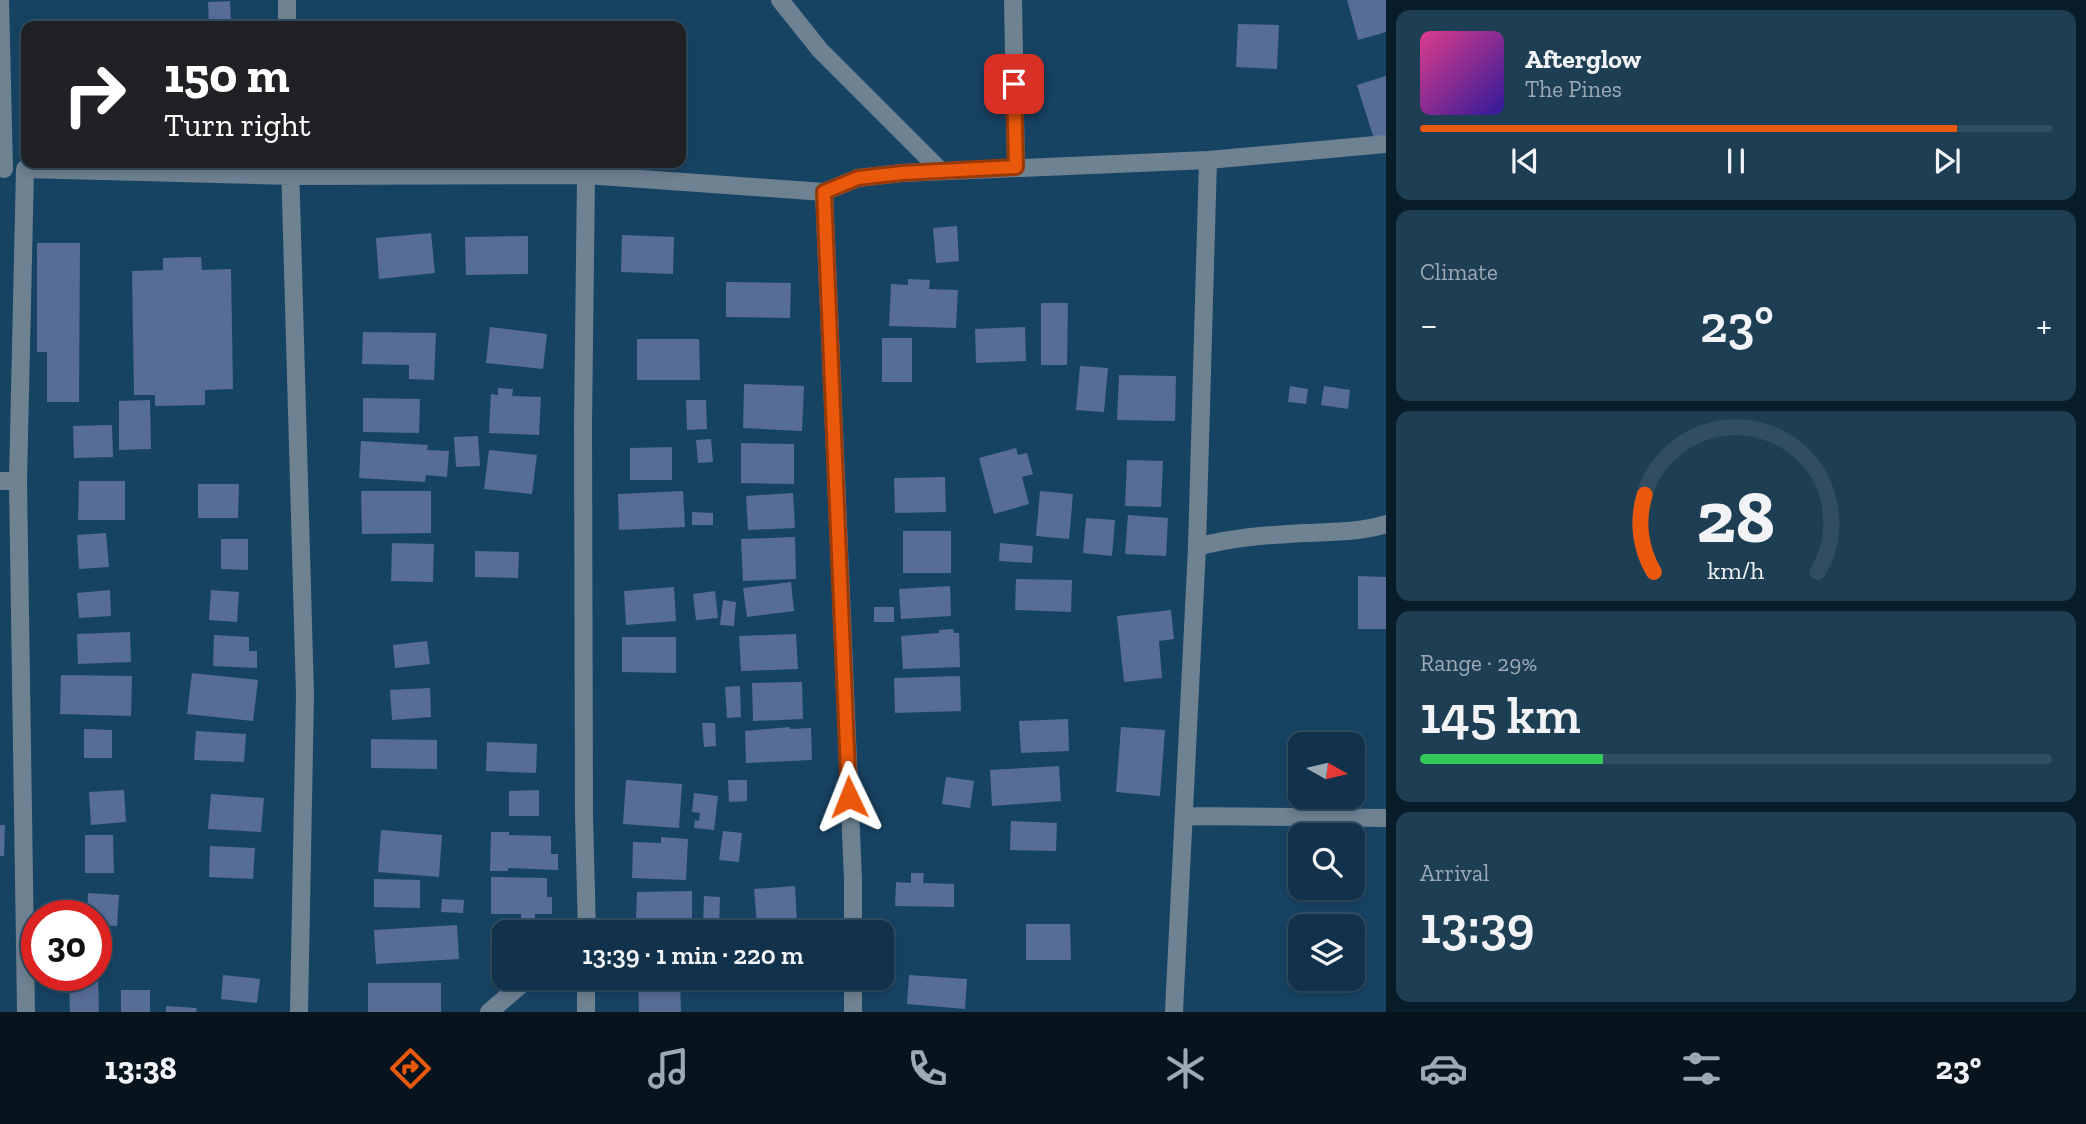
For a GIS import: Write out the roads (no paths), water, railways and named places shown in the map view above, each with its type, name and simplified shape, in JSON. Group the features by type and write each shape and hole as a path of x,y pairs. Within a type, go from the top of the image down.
{"street":[{"path":"0,0 2,169 290,169 586,175 824,192 858,178 1016,167 1208,160 1386,144"},
{"path":"286,0 287,21"},
{"path":"780,0 820,50 942,171"},
{"path":"1013,0 1016,167"},
{"path":"1174,1012 1197,547 1208,160"},
{"path":"25,169 18,481 26,1012"},
{"path":"290,169 305,695 299,1012"},
{"path":"586,175 583,760 587,920"},
{"path":"824,192 852,920"},
{"path":"0,481 18,481"},
{"path":"1197,547 1257,535 1368,530 1386,524"},
{"path":"1185,816 1386,818"},
{"path":"489,1012 515,990"},
{"path":"586,990 586,1012"},
{"path":"853,990 853,1012"}]}
